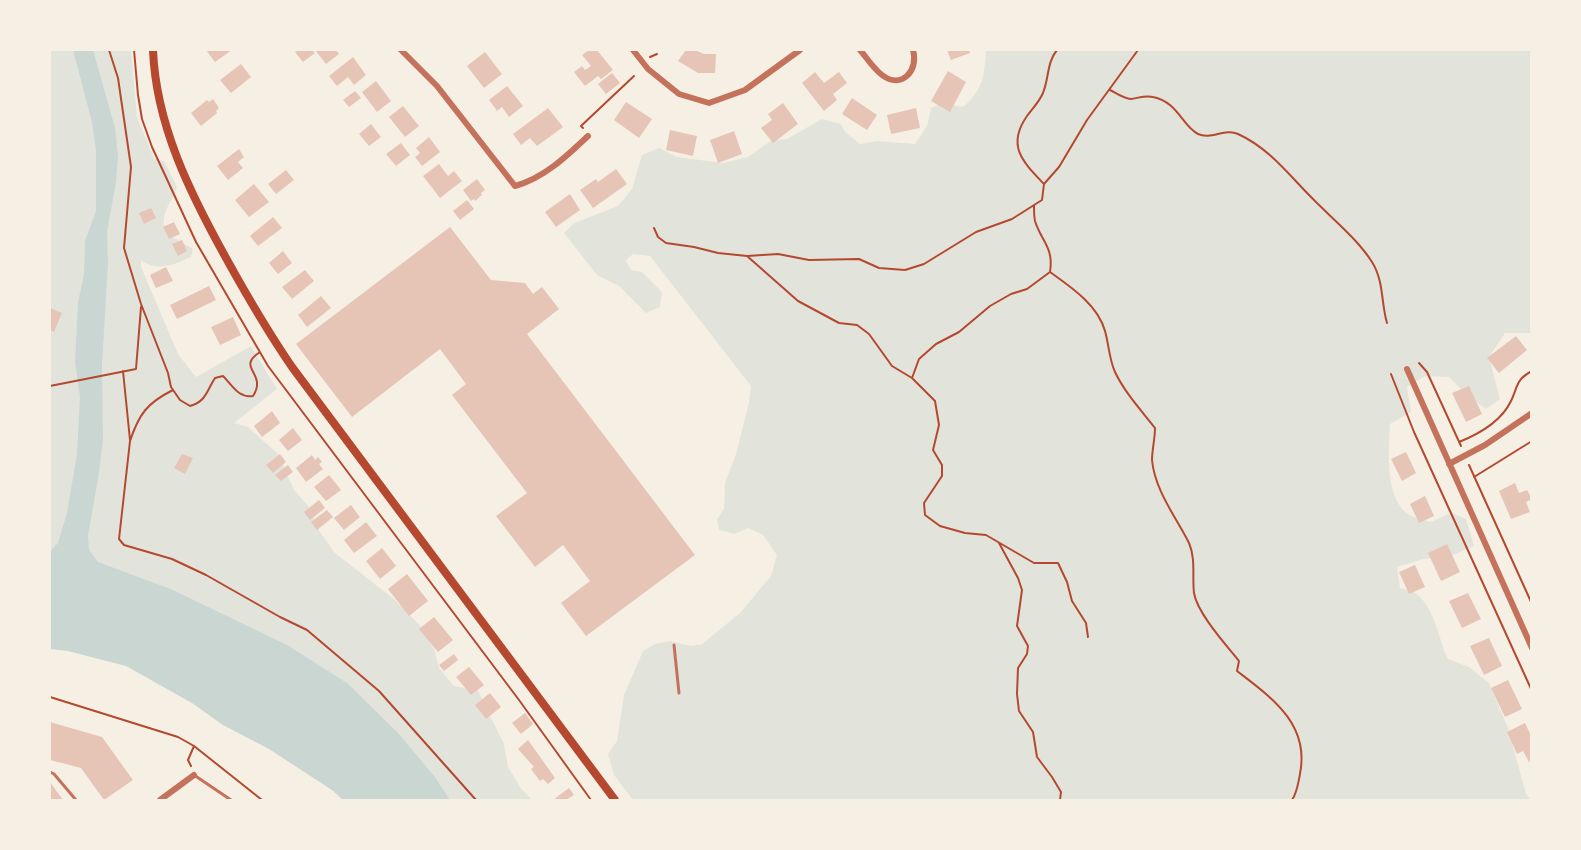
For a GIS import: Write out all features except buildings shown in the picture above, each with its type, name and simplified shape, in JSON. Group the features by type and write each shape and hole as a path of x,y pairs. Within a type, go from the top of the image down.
{"main road":[{"path":"153,50 154,79 161,111 181,167 206,221 267,331 292,368 529,687 586,759 615,801"}],"street":[{"path":"400,50 437,86 515,186 529,182 561,161 588,136"},
{"path":"633,50 648,69 679,94 710,103 745,90 800,50"},
{"path":"860,50 883,75 890,79 901,80 906,79 913,68 915,60 913,50"},
{"path":"1407,369 1532,648"},
{"path":"1449,464 1485,445 1532,414"},
{"path":"160,801 194,775"}],"lane":[{"path":"674,645 679,693"},
{"path":"50,772 76,801"},
{"path":"194,775 231,801"}],"path":[{"path":"109,50 118,78 131,167 124,248 141,304 173,390 180,400 190,406 198,404 206,397 215,378 223,376 238,394 244,398 253,396 258,389 258,380 250,364 260,351"},
{"path":"134,50 142,119 152,147 196,242 260,351 282,387 525,708 591,801"},
{"path":"1044,184 1026,165 1017,147 1019,129 1027,115 1039,102 1048,80 1050,59 1057,50"},
{"path":"654,228 658,237 666,243 718,253 747,256 778,254 809,260 859,259 879,268 905,270 924,264 976,232 1012,219 1042,200 1044,184 1059,167 1119,74 1138,50"},
{"path":"581,126 634,76"},
{"path":"1110,89 1129,99 1153,96 1169,104 1195,132 1205,137 1235,133 1278,161 1294,181 1346,232 1372,262 1381,284 1387,323"},
{"path":"912,378 919,359 936,344 959,332 990,306 1011,294 1026,289 1050,272 1052,261 1049,246 1035,220 1034,206"},
{"path":"747,256 798,301 839,323 857,325 869,334 892,366 912,378 935,401 939,425 933,450 942,465 942,477 924,503 925,515 940,526 964,533 986,535 998,540 1034,563 1058,563 1072,601 1086,622 1088,637"},
{"path":"1050,272 1074,289 1092,308 1105,330 1114,370 1126,391 1155,428 1152,459 1159,486 1179,529 1190,545 1195,571 1194,595 1210,626 1239,661 1237,671 1284,710 1298,735 1303,760 1296,795 1292,801"},
{"path":"50,386 136,369 141,304"},
{"path":"1419,363 1427,372 1459,442 1478,434 1499,417 1512,399 1515,385 1524,374 1532,371"},
{"path":"121,371 130,441 127,485 119,539 124,545 172,559 206,575 280,618 307,630 380,691 476,801"},
{"path":"1392,374 1396,390 1414,432 1532,691"},
{"path":"130,441 143,411 157,398 173,390"},
{"path":"1532,441 1474,477 1532,604"},
{"path":"998,540 1022,590 1017,626 1028,645 1027,654 1018,668 1019,711 1032,732 1037,757 1060,792 1060,801"},
{"path":"50,697 178,737 194,746 262,801"},
{"path":"194,746 188,760 194,775"}],"shaded area":[{"path":"50,50 131,50 137,117 154,159 164,161 177,187 165,214 165,232 193,249 191,257 171,265 160,267 141,261 141,267 178,354 196,377 251,346 277,389 234,423 248,427 278,454 294,490 309,507 320,532 334,552 395,600 423,629 434,649 439,668 454,686 478,691 504,744 508,767 520,787 532,800 394,800 50,599 50,332 56,327 54,313 50,311"},
{"path":"73,50 93,50 115,128 118,156 107,232 108,263 102,364 103,439 88,536 89,550 98,562 173,590 287,645 347,683 398,733 434,776 450,800 343,800 332,790 269,749 223,725 192,703 126,666 68,651 50,649 50,552 58,543 67,513 77,454 80,397 75,362 78,302 84,275 85,241 96,211 96,151 92,122"},
{"path":"986,50 1531,50 1531,333 1505,333 1489,357 1500,399 1486,409 1467,395 1449,377 1425,376 1407,387 1411,412 1390,424 1389,459 1391,485 1400,506 1408,514 1431,522 1451,513 1466,519 1474,546 1448,557 1423,559 1397,567 1400,588 1415,593 1428,608 1448,659 1469,667 1489,683 1508,728 1526,794 1531,800 633,800 614,775 608,754 617,741 624,695 643,651 655,644 670,641 691,646 702,644 740,613 771,576 777,555 763,535 748,528 734,534 719,530 717,519 724,509 725,483 736,454 751,386 650,256 633,254 626,260 631,270 642,272 662,292 660,307 646,313 619,286 597,275 564,233 574,223 618,206 632,189 642,155 659,148 677,157 723,163 748,157 772,140 787,139 822,119 841,124 845,132 860,144 877,141 915,144 927,126 931,108 942,103 963,107 975,94 982,81"}]}
